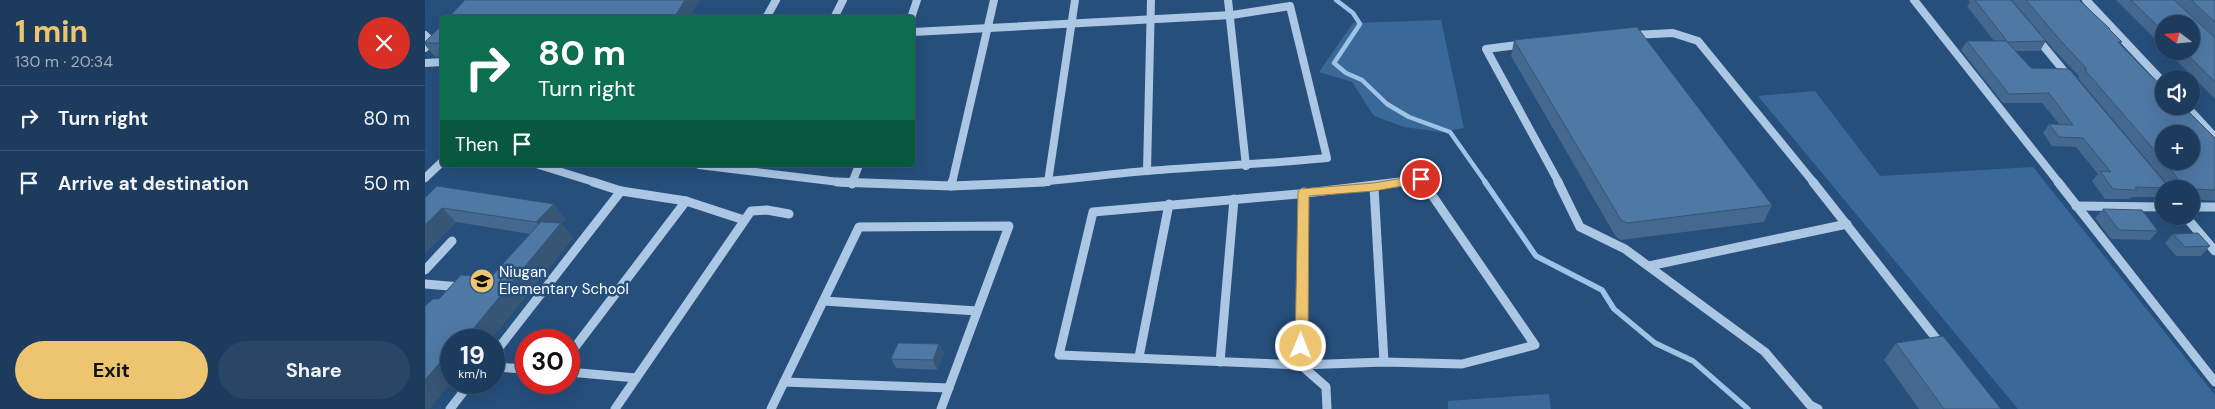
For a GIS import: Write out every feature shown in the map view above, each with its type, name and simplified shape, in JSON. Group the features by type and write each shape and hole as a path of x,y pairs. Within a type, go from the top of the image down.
{"street":[{"path":"768,15 776,0"},
{"path":"836,15 843,0"},
{"path":"912,15 917,0"},
{"path":"951,186 994,0"},
{"path":"1048,182 1073,24 1075,0"},
{"path":"1147,172 1151,0"},
{"path":"1228,0 1246,166"},
{"path":"1914,0 2215,382"},
{"path":"2086,0 2155,73"},
{"path":"740,167 761,168 852,184 951,186 1048,182 1327,158 1290,6 1231,15 915,32"},
{"path":"2031,31 2075,84"},
{"path":"1628,35 1673,33 1698,41 1847,224 1949,355"},
{"path":"425,35 431,41 425,48"},
{"path":"1535,42 1486,49 1554,173 1580,227 1625,249 1765,352 1810,404 1818,409"},
{"path":"425,63 440,62"},
{"path":"2194,115 2215,137"},
{"path":"426,177 440,164"},
{"path":"545,167 621,191 686,201 744,220"},
{"path":"852,184 858,167"},
{"path":"1421,179 1535,345 1462,364 1384,362 1301,366 1139,357 1059,355 1093,212 1374,187 1421,179"},
{"path":"1374,187 1384,362"},
{"path":"505,340 621,191"},
{"path":"1301,366 1304,192"},
{"path":"1220,362 1234,198"},
{"path":"580,341 686,201"},
{"path":"1139,357 1169,204"},
{"path":"2076,206 2155,206"},
{"path":"2200,207 2215,207"},
{"path":"615,409 751,211 767,210 789,214"},
{"path":"1649,266 1847,224"},
{"path":"2193,225 2215,251"},
{"path":"771,409 859,227 1009,226 941,409"},
{"path":"425,270 452,241"},
{"path":"425,284 465,287 458,294"},
{"path":"824,301 977,312"},
{"path":"1301,366 1326,387 1327,409"},
{"path":"580,373 636,378"},
{"path":"784,382 949,388"},
{"path":"450,409 462,394"}],"shaded area":[{"path":"1441,20 1464,128 1441,132 1404,127 1374,116 1352,82 1319,72 1353,23"},
{"path":"1815,91 1880,176 2033,167 2215,395 2215,409 2018,409 1758,96"},
{"path":"1549,394 1551,409 1448,409 1448,401"}],"building":[{"path":"465,0 685,0 676,15 451,15"},
{"path":"1975,0 2011,0 2046,41 2007,42 2031,68 2069,69 2163,180 2155,180 2155,188 2135,187 2137,190 2113,189 2100,171 2111,172 2083,138 2059,137 2049,124 2073,125 2049,93 2009,94 1967,41 2007,41"},
{"path":"2026,0 2079,0 2110,29 2122,42 2118,42 2155,79 2155,115 2192,115 2215,138 2215,190 2200,189 2200,180 2179,180 2171,170 2200,170 2200,125 2155,125 2155,151 2084,69 2087,69"},
{"path":"2131,0 2174,0 2190,15 2155,15 2155,23"},
{"path":"2191,0 2215,0 2215,22"},
{"path":"2200,24 2215,38 2215,82 2193,60 2200,60"},
{"path":"440,27 440,43 425,42"},
{"path":"1637,27 1772,205 1627,223 1621,220 1514,40"},
{"path":"437,186 554,204 536,222 442,208 425,225 425,198"},
{"path":"2103,209 2142,210 2158,231 2119,230"},
{"path":"541,222 561,223 473,329 440,329 440,363 425,380 425,306 433,299 439,299 461,275 491,277"},
{"path":"2198,233 2210,246 2185,247 2173,234"},
{"path":"1943,336 2001,409 1944,409 1896,343"},
{"path":"898,343 939,344 933,360 891,359"}],"waterway":[{"path":"1336,0 1353,13 1360,24 1334,63 1346,73 1362,80 1387,104 1409,117 1450,132 1486,183"},
{"path":"1485,182 1536,256 1602,290 1614,309 1655,343 1693,361 1748,409"}],"place":[{"name":"Niugan Elementary School","path":"482,281"}],"route":[{"path":"1301,346 1304,192 1374,187 1421,179"}]}
